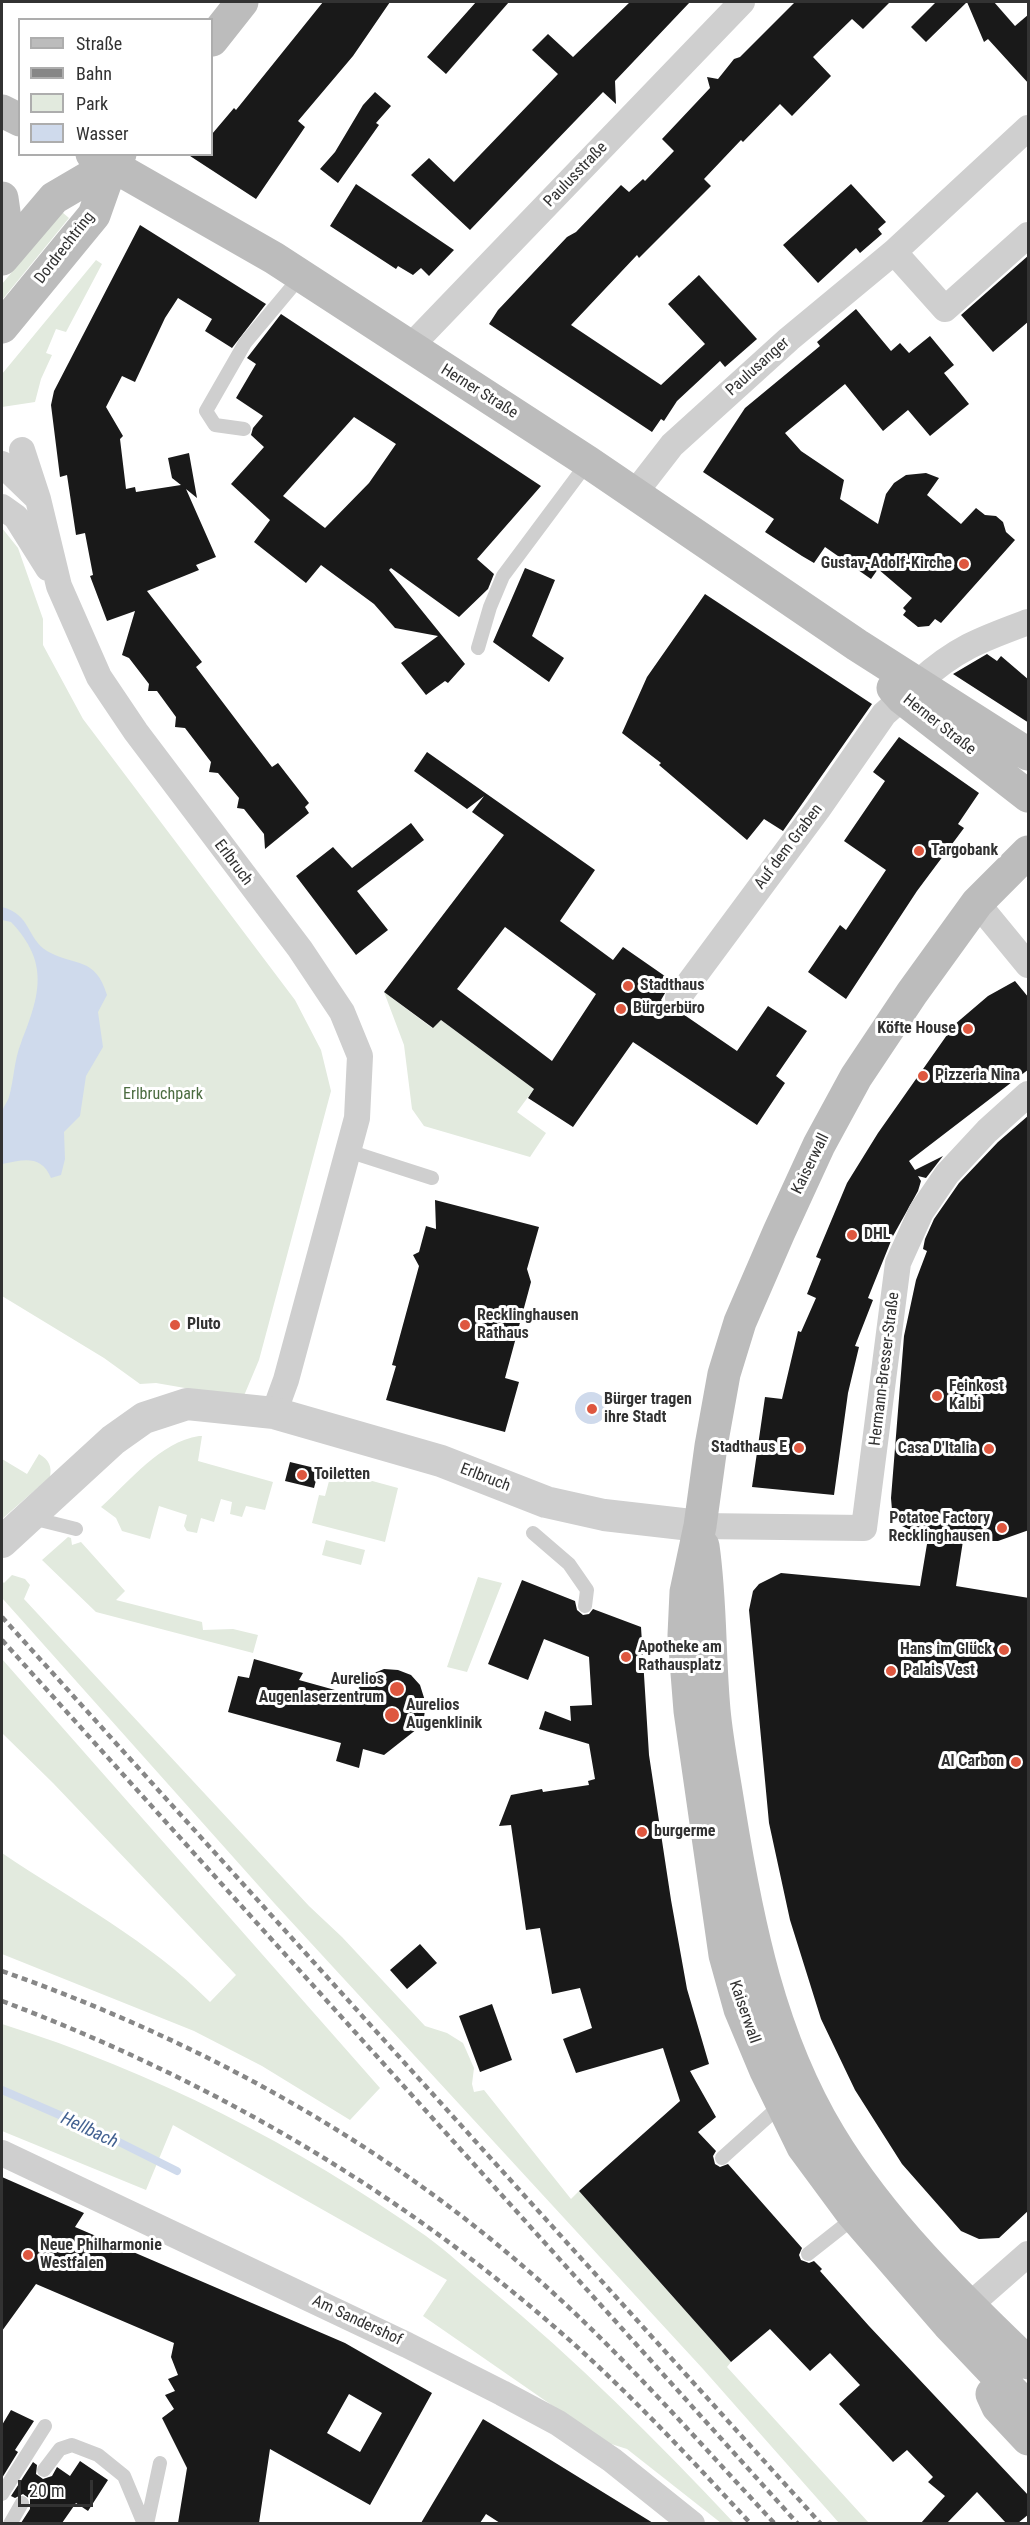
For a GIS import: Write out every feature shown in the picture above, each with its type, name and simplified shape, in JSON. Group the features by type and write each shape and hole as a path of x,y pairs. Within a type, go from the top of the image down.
{"main road":[{"path":"213,39 243,2"},
{"path":"2,111 18,119"},
{"name":"Herner Straße","path":"108,158 301,276 588,462 857,645 1029,796"},
{"name":"Dordrechtring","path":"2,259 54,198 108,158"},
{"name":"Dordrechtring","path":"2,327 94,215 108,158"},
{"path":"2,198 4,212 2,225"},
{"name":"Herner Straße","path":"910,690 979,724 1029,754"},
{"name":"Kaiserwall","path":"1029,852 977,903 912,993 856,1077 819,1145 778,1232 740,1322 724,1374 700,1526 686,1592 684,1635 690,1711 725,1954 740,2009 782,2104 803,2148 855,2217 962,2324 1029,2363"},
{"name":"Kaiserwall","path":"700,1526 710,1593 714,1711 740,1878 770,2004 789,2055 829,2135 962,2324 1029,2408"},
{"path":"962,2324 998,2407 1029,2439"}],"street":[{"name":"Paulusstraße","path":"409,348 742,2"},
{"name":"Paulusanger","path":"634,494 672,445 789,339 894,252 1029,128"},
{"path":"894,252 945,309 1029,236"},
{"name":"Erlbruch","path":"12,457 38,499 60,586 99,677 136,732 300,949 342,1012 360,1056 357,1118 286,1380 274,1413"},
{"name":"Erlbruch","path":"2,507 16,517 60,586"},
{"name":"Auf dem Graben","path":"678,998 818,809 884,714 937,665 970,643 1029,622"},
{"path":"977,903 1029,965"},
{"name":"Hermann-Bresser-Straße","path":"700,1526 864,1528 882,1403 898,1263 921,1212 947,1174 987,1131 1029,1094"},
{"name":"Erlbruch","path":"4,1540 113,1440 144,1418 187,1404 274,1413 441,1461 546,1502 604,1515 700,1526"},
{"name":"Am Sandershof","path":"2,2153 502,2393 558,2424 612,2460 692,2523"},
{"path":"962,2324 1029,2254"}],"lane":[{"path":"244,429 215,425 206,411 245,343 301,276"},
{"path":"478,648 490,607 503,576 588,462"},
{"path":"348,1151 432,1178"},
{"path":"28,1517 76,1529"},
{"path":"533,1533 569,1564 587,1590 585,1606"},
{"path":"722,2158 782,2104"},
{"path":"808,2254 855,2217"},
{"path":"2,2494 45,2426"},
{"path":"44,2470 60,2449 72,2445 98,2455 124,2476 146,2523"},
{"path":"146,2523 160,2463"},
{"path":"10,2523 22,2503"}],"green space":[{"path":"62,212 69,218 2,300 2,284"},
{"path":"96,260 102,264 66,332 56,329 46,353 52,355 41,379 35,402 2,407 2,374"},
{"name":"Erlbruchpark","path":"2,528 18,548 43,619 43,645 83,719 295,1000 321,1050 331,1091 259,1360 243,1398 156,1383 140,1384 104,1358 2,1296"},
{"path":"384,992 432,1028 441,1020 534,1089 517,1112 546,1133 530,1157 424,1126 412,1109 404,1045"},
{"path":"202,1436 198,1461 273,1482 265,1510 246,1506 242,1517 230,1514 232,1502 221,1499 214,1522 201,1518 197,1533 187,1531 184,1526 187,1515 159,1506 150,1539 122,1531 116,1518 101,1507 158,1454 171,1446"},
{"path":"39,1454 49,1464 50,1477 2,1519 2,1459 27,1474"},
{"path":"332,1470 398,1488 385,1542 312,1523 319,1495 325,1496"},
{"path":"68,1537 71,1538 72,1545 81,1542 125,1591 116,1600 202,1622 203,1630 233,1629 258,1635 253,1653 96,1612 42,1560"},
{"path":"326,1540 365,1550 361,1565 322,1555"},
{"path":"12,1575 25,1579 30,1585 24,1599 309,1906 342,1937 425,2026 447,2033 463,2043 474,2068 472,2084 474,2092 484,2090 571,2199 579,2191 731,2362 727,2367 869,2523 839,2523 703,2369 275,1904 2,1598 2,1581 4,1583"},
{"path":"478,1577 502,1583 467,1672 447,1667"},
{"path":"2,1659 380,2088 350,2120 262,2066 194,2031 2,1954 2,1853 136,1940 162,1959 210,2002 236,1975 53,1783 2,1733"},
{"path":"2,2024 113,2064 222,2113 326,2171 426,2236 522,2316 585,2373 734,2523 721,2523 627,2449 605,2442 423,2316 447,2280 173,2125 146,2190 2,2131"}],"water":[{"path":"2,907 18,915 47,951 90,968 97,974 107,995 98,1012 103,1047 86,1076 80,1116 64,1132 65,1159 61,1175 51,1178 42,1165 31,1160 2,1164 2,1112 9,1097 15,1063 33,1010 38,980 32,951 11,922 2,920"},
{"path":"591,1392 602,1397 607,1408 602,1419 591,1424 580,1419 575,1408 580,1397"}],"building":[{"path":"323,2 390,2 353,56 298,121 305,127 256,199 190,156 213,156 213,133 234,108 236,110"},
{"path":"476,2 509,2 446,74 427,57"},
{"path":"630,2 690,2 615,81 616,104 603,92 470,230 411,175 429,158 454,182 558,74 532,50 548,34 573,57"},
{"path":"795,2 890,2 863,29 852,19 813,57 831,76 792,116 780,104 743,142 741,140 704,179 711,186 639,258 637,255 571,325 661,385 705,344 668,304 699,275 757,339 725,367 720,361 677,401 664,421 661,419 652,432 489,324 498,310 567,237 576,232 621,185 629,192 643,179 645,181 674,151 662,139 710,88 707,77 718,79 734,59 740,57"},
{"path":"936,2 967,2 926,42 911,27"},
{"path":"967,2 994,2 1015,26 1029,14 1029,84 988,39 984,42"},
{"path":"375,92 391,106 376,123 379,125 338,183 320,169 335,152 363,105"},
{"path":"356,184 454,250 429,276 421,268 413,275 398,266 396,269 330,226"},
{"path":"851,184 886,222 878,229 882,234 860,253 856,248 818,283 783,245"},
{"path":"140,225 266,304 232,348 205,331 212,319 178,298 165,318 135,382 122,376 106,407 123,436 120,439 126,489 135,487 136,492 181,485 172,478 168,458 189,453 197,498 186,489 216,557 196,565 199,570 147,591 202,662 196,667 246,733 272,767 278,763 309,803 305,807 309,813 265,849 264,834 244,809 237,808 239,798 218,773 209,772 211,762 185,728 175,727 176,717 157,691 148,691 149,684 129,658 122,655 135,611 107,621 90,576 93,575 85,533 76,535 67,475 60,477 51,405 54,391"},
{"path":"1029,255 1029,321 993,352 961,315"},
{"path":"856,309 891,351 900,343 909,353 930,336 954,365 944,373 969,404 930,436 908,410 883,431 845,384 785,433 801,451 844,480 840,499 878,524 886,494 894,483 906,475 926,473 939,478 927,495 961,524 976,508 985,515 996,516 1003,522 1006,532 1015,540 941,623 935,619 929,626 918,627 903,615 906,611 903,608 912,598 878,569 871,579 825,547 814,563 802,556 765,532 774,519 703,472 745,408 820,346 817,342"},
{"path":"281,314 541,486 477,559 494,574 488,589 459,617 391,568 389,570 465,664 448,683 445,681 426,695 401,663 438,636 395,628 374,604 321,565 306,583 254,542 270,520 231,484 264,447 251,435 253,428 263,416 236,398 256,364 247,358","holes":["354,417 396,444 369,483 325,528 283,496"]},
{"path":"525,568 555,580 532,636 564,658 549,682 493,642"},
{"path":"705,594 872,704 783,831 764,819 747,840 659,765 661,763 622,733 647,677"},
{"path":"987,654 997,661 1001,656 1029,680 1029,723 953,674"},
{"path":"899,737 979,793 958,824 964,828 917,891 846,999 808,972 840,925 846,930 886,870 844,841 885,781 873,772"},
{"name":"Stadthaus","path":"427,752 595,870 560,921 613,960 623,947 672,981 661,1000 670,1010 680,1012 737,1051 768,1006 807,1031 776,1076 785,1083 757,1125 633,1042 573,1127 528,1098 534,1089 441,1020 433,1028 384,992 504,835 472,812 484,796 467,809 414,771","holes":["505,927 596,994 552,1061 457,989"]},
{"path":"411,823 424,840 357,891 388,930 356,955 296,876 333,847 352,868"},
{"path":"1015,981 1029,998 1029,1069 909,1161 915,1170 943,1156 926,1178 918,1176 921,1181 918,1191 893,1236 868,1298 873,1300 855,1346 859,1347 848,1393 834,1495 752,1487 765,1397 782,1399 798,1331 801,1332 816,1298 807,1294 821,1259 816,1257 847,1183 878,1133 954,1025 988,996"},
{"name":"Palais Vest","path":"1029,1115 1029,1530 998,1541 963,1541 956,1586 1029,1598 1029,2210 999,2238 979,2239 961,2231 902,2164 855,2090 821,2019 790,1920 769,1823 749,1610 753,1591 759,1584 781,1573 920,1586 928,1538 902,1526 892,1510 891,1498 904,1336 916,1280 927,1251 923,1249 925,1239 934,1219 959,1183 998,1142"},
{"path":"435,1200 539,1227 527,1269 531,1282 505,1378 519,1382 505,1432 386,1400 396,1366 392,1365 419,1266 413,1255 419,1252 426,1226 436,1229"},
{"name":"Toiletten","path":"290,1462 319,1469 314,1488 285,1481"},
{"path":"522,1580 575,1601 577,1610 583,1615 589,1614 593,1609 641,1627 649,1755 671,1900 687,1989 709,2064 690,2071 716,2117 698,2132 716,2151 713,2156 715,2164 720,2167 728,2164 802,2248 799,2255 801,2260 809,2263 814,2261 822,2269 820,2271 869,2326 1029,2496 1029,2514 1018,2523 1006,2523 977,2492 947,2523 921,2523 945,2496 928,2482 933,2477 907,2450 893,2462 839,2404 860,2385 830,2353 810,2371 770,2329 731,2362 579,2191 680,2101 663,2048 576,2073 563,2039 592,2028 580,1988 552,1994 540,1928 526,1930 511,1825 499,1826 511,1795 542,1789 543,1792 589,1785 588,1781 595,1779 589,1744 539,1729 545,1711 571,1721 570,1706 592,1705 589,1657 544,1639 528,1680 488,1664"},
{"path":"254,1659 303,1673 299,1680 353,1695 369,1675 384,1669 398,1670 411,1675 420,1685 426,1704 424,1717 417,1729 384,1755 363,1749 359,1768 336,1761 341,1743 228,1712 238,1676 249,1678"},
{"path":"420,1944 437,1963 407,1989 390,1970"},
{"path":"492,2004 512,2060 480,2072 459,2016"},
{"path":"2,2177 84,2213 75,2227 345,2343 432,2393 370,2505 270,2449 259,2523 178,2523 187,2468 162,2418 174,2409 165,2395 175,2391 168,2379 178,2375 171,2357 174,2343 36,2284 2,2331","holes":["349,2394 382,2413 360,2452 327,2433"]},
{"path":"11,2410 34,2421 15,2450 18,2452 2,2478 2,2425"},
{"path":"483,2419 653,2523 500,2523 486,2514 480,2523 421,2523"},
{"path":"80,2461 108,2480 88,2511 76,2503 62,2523 21,2523 30,2509 30,2499 23,2494 15,2498 11,2496 33,2462 37,2465 36,2474 43,2479 52,2476 57,2467 70,2476"}],"waterway":[{"name":"Hellbach","path":"2,2090 101,2133 177,2171"}],"railway":[{"path":"2,1617 821,2524"},
{"path":"2,1640 798,2524"},
{"path":"2,1971 74,1998 214,2061 347,2136 411,2179 473,2225 532,2274 596,2333 775,2524"},
{"path":"2,2001 78,2031 224,2101 295,2140 430,2229 495,2278 584,2353 657,2424 751,2524"}],"place":[{"name":"Gustav-Adolf-Kirche","path":"964,564"},
{"name":"Targobank","path":"919,851"},
{"name":"Stadthaus","path":"628,986"},
{"name":"Bürgerbüro","path":"621,1009"},
{"name":"Köfte House","path":"968,1029"},
{"name":"Pizzeria Nina","path":"923,1076"},
{"name":"DHL","path":"852,1235"},
{"name":"Pluto","path":"175,1325"},
{"name":"Recklinghausen Rathaus","path":"465,1325"},
{"name":"Feinkost Kalbi","path":"937,1396"},
{"name":"Bürger tragen ihre Stadt","path":"592,1409"},
{"name":"Stadthaus E","path":"799,1448"},
{"name":"Casa D'Italia","path":"989,1449"},
{"name":"Toiletten","path":"302,1475"},
{"name":"Potatoe Factory Recklinghausen","path":"1002,1528"},
{"name":"Hans im Glück","path":"1004,1650"},
{"name":"Apotheke am Rathausplatz","path":"626,1657"},
{"name":"Palais Vest","path":"891,1671"},
{"name":"Aurelios Augenlaserzentrum","path":"397,1689"},
{"name":"Aurelios Augenklinik","path":"392,1715"},
{"name":"Al Carbon","path":"1016,1762"},
{"name":"burgerme","path":"642,1832"},
{"name":"Neue Philharmonie Westfalen","path":"28,2255"}]}
